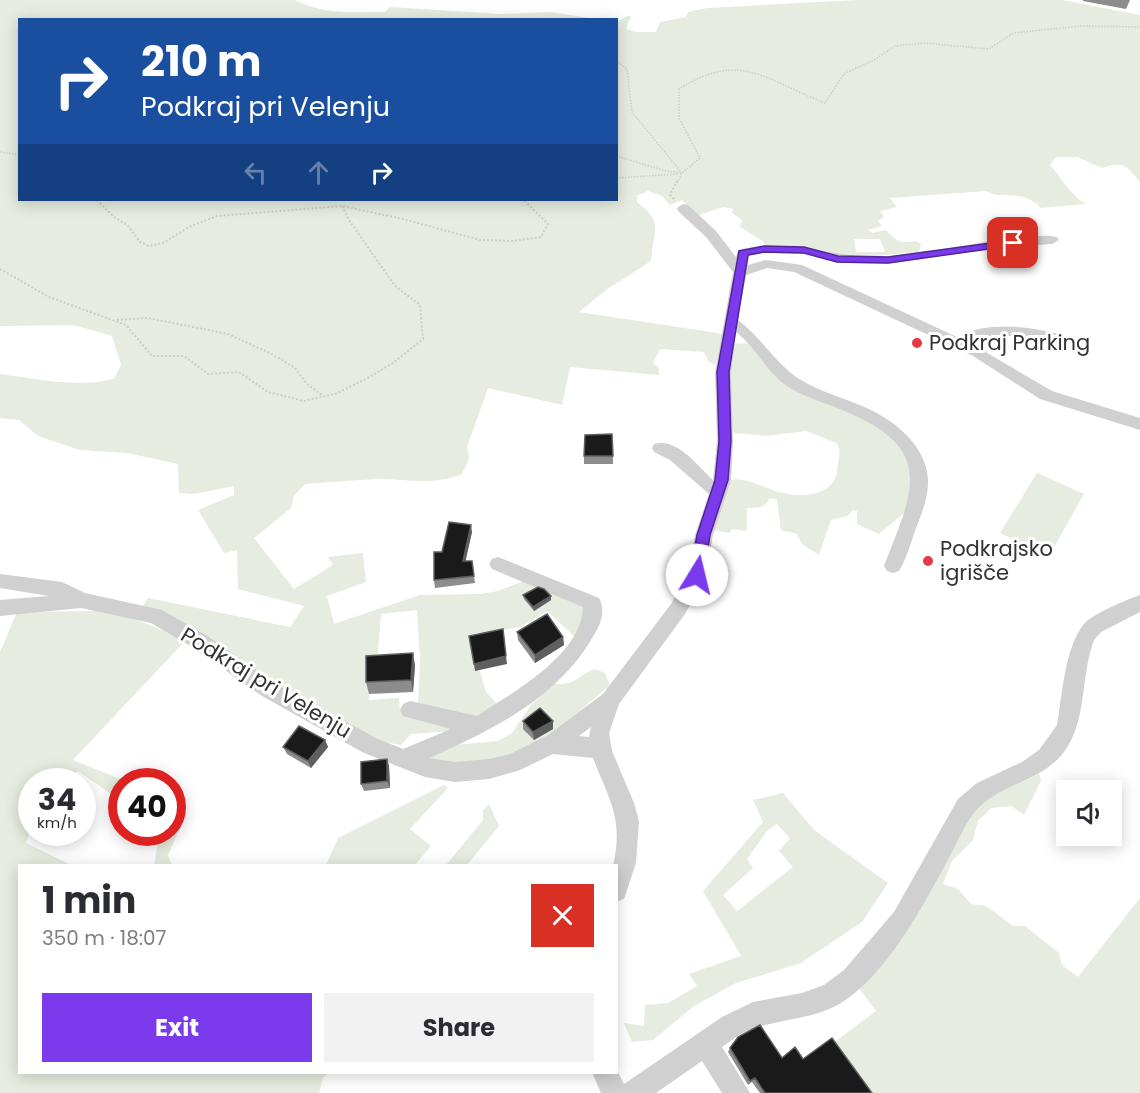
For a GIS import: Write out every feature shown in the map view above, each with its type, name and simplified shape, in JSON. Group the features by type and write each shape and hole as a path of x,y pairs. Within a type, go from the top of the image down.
{"street":[{"path":"683,208 711,234 740,272 766,264 797,268 958,344 1046,395 1140,424"},
{"name":"Podkraj pri Velenju","path":"0,580 62,590 81,600 155,616 199,641 269,690 371,746 403,759 441,771 489,769 512,763 551,744 610,700 678,609 697,575 704,535 722,480 725,441 723,372 743,253 764,249 804,250 837,259 888,260 994,244 1052,240"},
{"path":"732,322 748,334 777,370 795,385 868,415 905,442 914,457 920,479 917,496 893,566"},
{"path":"958,344 968,336 991,332 1062,339"},
{"path":"660,448 670,450 705,485 718,492"},
{"path":"403,759 479,726 542,684 572,654 592,622 592,603 498,564"},
{"name":"Podkraj pri Velenju","path":"0,608 81,600"},
{"path":"633,1093 705,1043 753,1015 802,1005 831,995 853,979 902,920 966,806 985,790 1030,769 1046,757 1060,740 1067,726 1081,649 1086,636 1094,626 1140,603"},
{"name":"Podkraj pri Velenju","path":"610,700 599,733 601,752 626,811 628,825 623,870 618,885"},
{"path":"410,710 479,726"},
{"path":"551,744 586,746 601,752"},
{"path":"705,1043 737,1093"},
{"path":"606,1074 614,1093"}],"path":[{"path":"683,208 670,195 682,173 700,158 679,118 679,89 696,76 724,67 750,71 803,96 825,103 844,74 874,60 895,46 925,43 989,49 1013,33 1081,26 1140,27"},
{"path":"618,62 627,69 632,112 682,173"},
{"path":"0,152 18,155"},
{"path":"618,157 666,171 682,173"},
{"path":"618,178 682,173"},
{"path":"99,201 112,216 128,226 140,242 149,246 163,243 191,226 217,216 342,206 403,219 480,240 513,241 541,237 548,224 525,201"},
{"path":"0,269 49,297 126,325 152,356 184,356 208,374 239,372 268,392 304,400 334,394 364,380 393,363 423,339 420,305 395,286 349,220 342,206"},
{"path":"113,320 148,318 228,334 272,354 295,368 307,384 323,396"}],"shaded area":[{"path":"0,0 295,0 317,8 339,12 385,12 390,7 501,14 550,12 589,18 18,18 18,201 618,201 618,21 627,16 631,16 626,29 636,32 656,32 660,22 686,17 688,12 707,8 857,0 1062,0 1140,15 1140,182 1124,166 1115,165 1102,168 1077,157 1056,157 1050,165 1072,192 1086,204 1041,208 1026,198 992,194 986,191 890,198 897,207 880,211 884,217 878,221 882,226 868,230 872,233 886,230 899,241 917,241 921,244 919,252 864,257 766,247 763,241 740,227 742,220 732,213 733,209 723,207 696,216 682,200 670,205 662,196 648,191 637,196 637,202 646,209 654,222 655,234 651,261 606,290 579,312 724,334 715,365 708,361 704,352 660,349 653,363 659,368 659,375 570,367 562,405 488,388 467,447 469,459 462,474 431,481 379,479 305,484 294,496 291,508 254,538 294,589 333,565 328,557 363,553 366,582 327,596 334,624 420,595 480,594 498,591 532,578 584,607 578,640 547,611 521,627 475,634 479,668 486,692 500,707 481,720 418,706 420,660 417,610 381,614 377,663 371,663 369,700 399,698 400,711 405,714 453,723 454,731 411,734 401,745 384,742 299,699 264,678 204,634 179,620 143,606 148,598 290,627 304,606 238,589 237,550 224,553 198,510 234,495 234,486 194,494 179,493 178,464 127,453 80,450 38,436 19,420 0,418 0,374 71,383 114,379 121,365 112,336 74,325 0,326","holes":["854,239 880,239 885,252 856,252"]},
{"path":"751,343 769,367 860,414 892,437 900,447 913,471 914,488 904,513 879,534 857,524 857,511 853,510 847,516 831,520 819,555 802,544 797,534 781,530 777,499 770,498 761,507 747,508 747,531 732,529 729,533 712,530 728,481 742,480 791,495 808,495 824,490 830,485 835,479 837,470 839,453 837,443 806,431 767,436 734,433 724,399 734,344"},
{"path":"1037,473 1084,494 1049,556 1000,533"},
{"path":"101,611 144,623 185,641 73,760 93,768 18,768 18,846 32,846 69,864 18,864 18,1074 327,1074 323,1078 319,1093 0,1093 0,652 17,612"},
{"path":"595,669 605,673 610,685 554,731 523,750 483,764 428,761 429,755 444,746 498,741 512,733 531,705 554,684 569,683"},
{"path":"96,769 108,774 108,792 96,784"},
{"path":"1039,774 1041,781 1024,815 1011,806 991,808 978,821 973,840 952,861 943,884 958,889 971,904 986,906 1013,926 1025,926 1059,953 1062,965 1078,977 1140,898 1140,1093 867,1093 832,1044 876,1011 859,988 973,809 983,800"},
{"path":"444,785 448,788 410,829 431,846 416,864 326,864 338,838"},
{"path":"783,793 814,830 888,883 862,922 801,963 736,983 694,1006 653,1040 632,1042 624,1023 644,1026 645,1005 668,1003 697,986 689,974 741,956 703,891 763,822 753,800","holes":["777,824 790,838 779,851 793,867 737,911 723,895 753,868 747,859 767,831"]},
{"path":"489,804 499,826 468,864 447,864 483,820 483,810"},
{"path":"157,846 172,846 168,855 172,864 154,864"}],"building":[{"path":"612,434 613,456 584,456 585,435"},
{"path":"449,522 471,525 463,561 472,561 474,576 434,580 434,552 442,552"},
{"path":"538,587 551,596 533,607 523,595"},
{"path":"547,614 563,637 535,655 517,632"},
{"path":"503,629 506,656 474,664 469,636"},
{"path":"413,653 411,680 366,682 366,656"},
{"path":"540,708 553,721 533,732 523,721"},
{"path":"299,726 325,740 308,761 283,747"},
{"path":"387,759 387,781 361,784 361,762"},
{"path":"760,1025 782,1058 795,1047 803,1059 832,1038 872,1093 765,1093 755,1078 750,1081 730,1048 738,1037"}],"place":[{"name":"Podkraj Parking","path":"917,343"},
{"name":"Podkrajsko igrišče","path":"928,561"}],"route":[{"path":"697,575 704,535 722,480 725,441 723,372 743,253 764,249 804,250 837,259 888,260 931,252 1013,243"}]}
